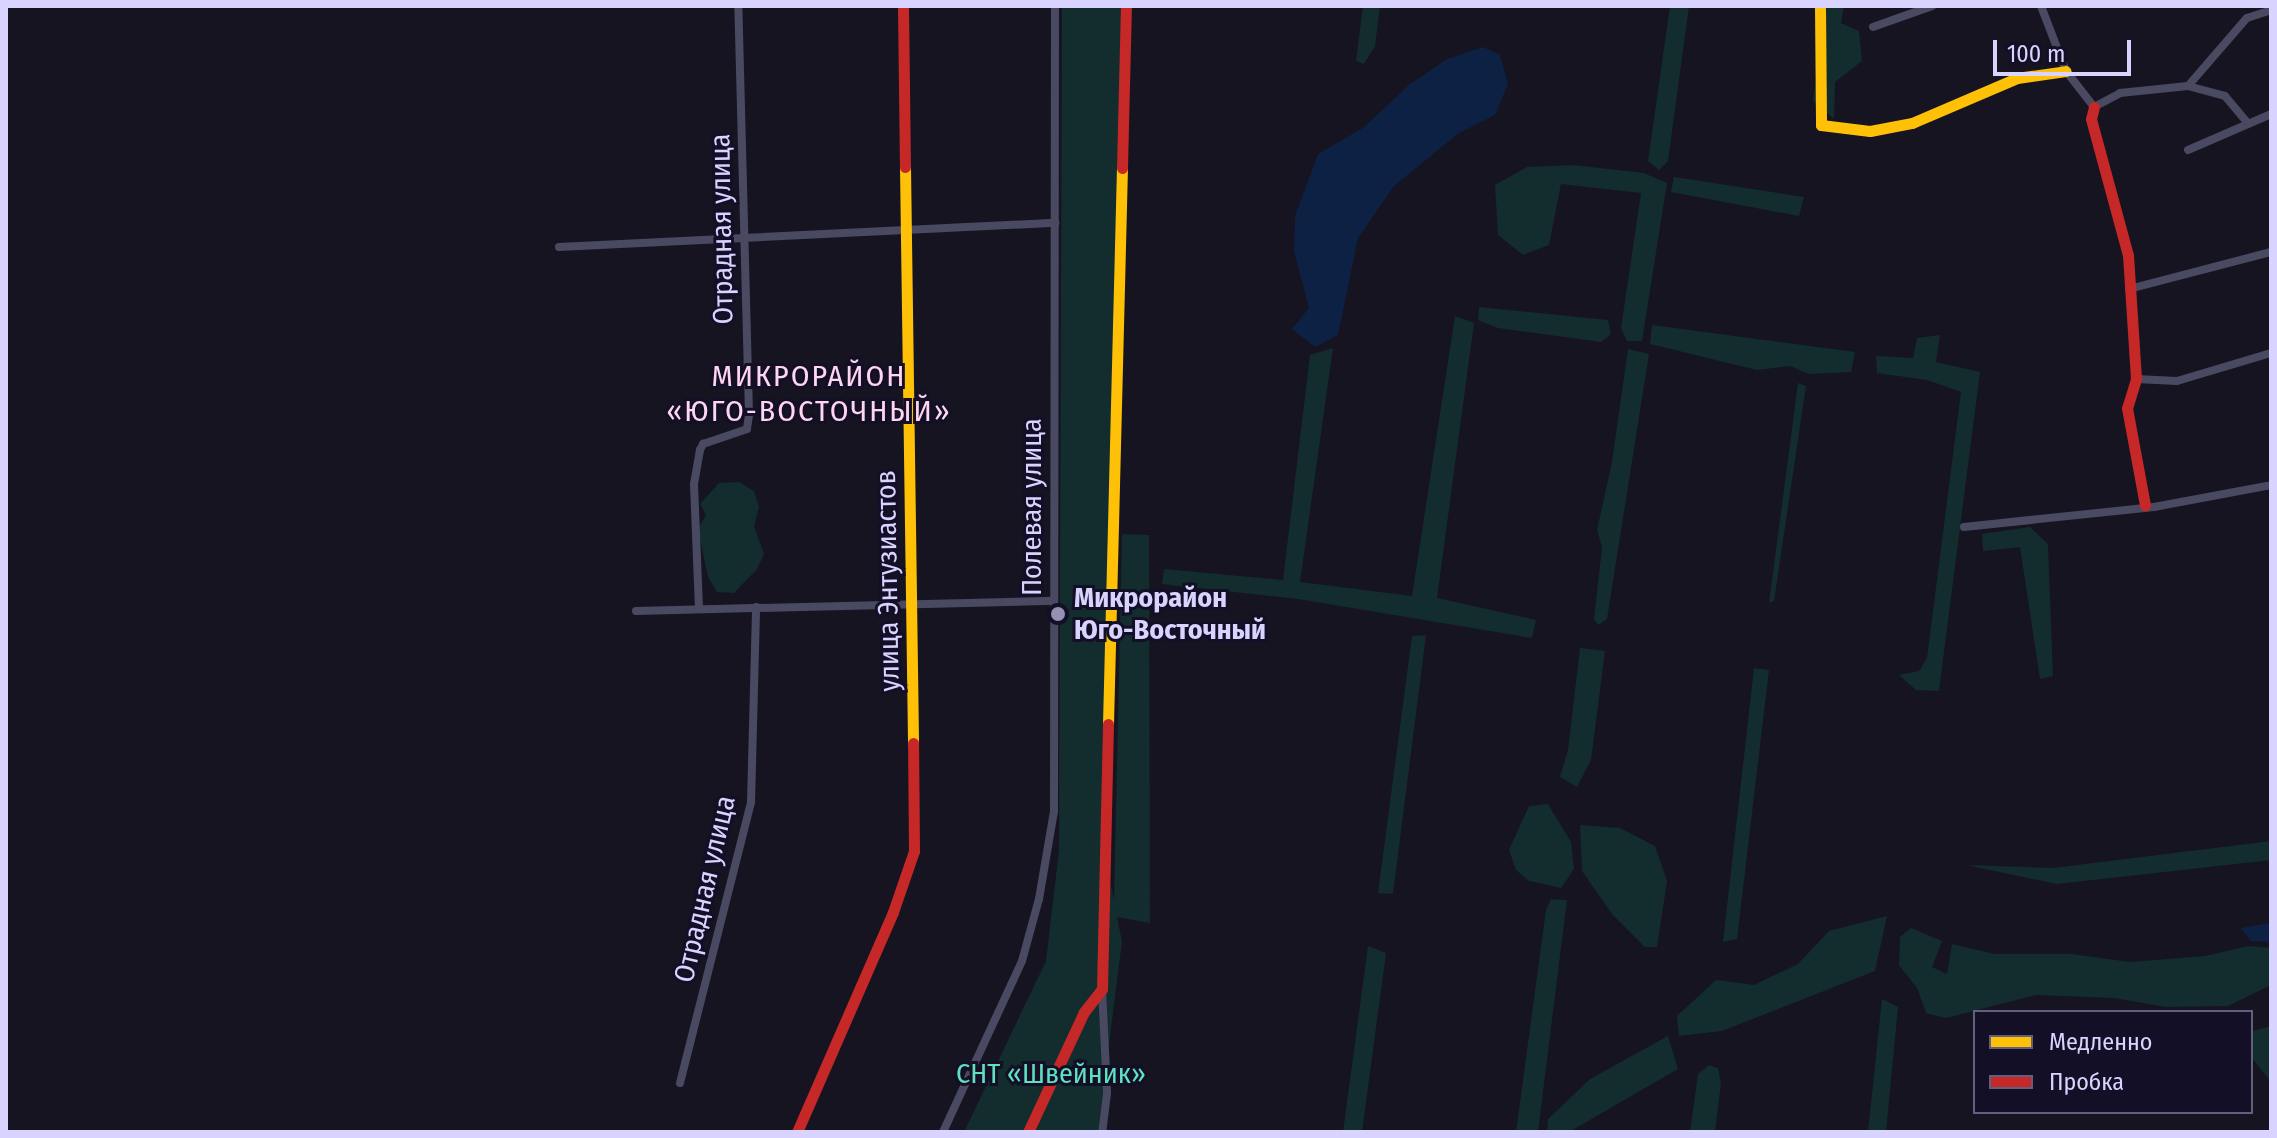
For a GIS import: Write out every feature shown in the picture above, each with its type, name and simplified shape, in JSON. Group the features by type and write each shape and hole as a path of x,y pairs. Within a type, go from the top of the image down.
{"street":[{"name":"Отрадная улица","path":"699,609 694,484 700,450 703,444 747,429 749,414 738,6"},
{"name":"улица Энтузиастов","path":"797,1132 893,912 914,851 903,6"},
{"name":"Полевая улица","path":"943,1132 1022,961 1039,899 1054,811 1055,6"},
{"path":"1102,1132 1107,1093 1102,989 1126,6"},
{"path":"1820,6 1821,125 1870,131 1912,123 2017,78 2066,71"},
{"path":"1873,27 1932,6"},
{"path":"2041,6 2066,71 2094,107"},
{"path":"2188,86 2247,18 2271,10"},
{"path":"2145,505 2127,408 2136,379 2128,255 2091,119 2094,107 2120,93 2188,86 2225,96 2246,121"},
{"path":"2188,150 2246,121 2271,114"},
{"path":"559,247 1055,223"},
{"path":"2129,289 2271,252"},
{"path":"2136,379 2177,381 2271,353"},
{"path":"1964,527 2040,520 2271,485"},
{"path":"636,611 1054,601"},
{"name":"Отрадная улица","path":"680,1083 751,802 756,607"},
{"path":"1028,1132 1084,1012 1102,989"}],"green space":[{"name":"СНТ «Швейник»","path":"1062,6 1127,6 1107,868 1114,900 1122,534 1149,535 1150,923 1117,917 1122,941 1098,1132 964,1132 1046,961 1059,850"},
{"path":"1363,6 1380,6 1375,46 1364,64 1356,61"},
{"path":"1670,6 1689,6 1668,161 1659,170 1648,161"},
{"path":"1827,6 1844,6 1841,23 1859,31 1862,61 1835,82 1834,119 1813,101"},
{"path":"1573,165 1644,173 1667,183 1642,341 1627,341 1621,328 1641,193 1561,184 1549,245 1523,255 1498,235 1495,185 1527,167"},
{"path":"1674,177 1804,197 1799,216 1671,192"},
{"path":"1479,307 1608,320 1611,334 1601,342 1498,328 1478,320"},
{"path":"1455,316 1474,323 1437,598 1536,620 1532,638 1298,599 1162,584 1164,569 1283,580 1310,355 1333,348 1300,582 1412,596"},
{"path":"1652,325 1855,352 1851,372 1809,374 1790,366 1757,370 1650,344"},
{"path":"1940,335 1936,362 1980,372 1939,691 1916,690 1899,675 1919,671 1927,658 1961,392 1927,380 1877,373 1876,356 1913,358 1917,338"},
{"path":"1628,349 1649,354 1607,619 1598,625 1594,619 1602,547 1597,530 1612,462"},
{"path":"1798,383 1806,386 1774,601 1769,603"},
{"path":"739,482 754,491 759,507 754,526 764,554 757,569 734,593 717,592 708,577 698,529 706,515 700,504 719,483"},
{"path":"2030,527 2048,544 2053,676 2040,679 2020,547 1983,551 1982,534"},
{"path":"1426,635 1393,894 1378,893 1412,636"},
{"path":"1580,648 1605,651 1591,760 1577,787 1560,777 1568,750"},
{"path":"1754,668 1769,670 1737,939 1723,942"},
{"path":"1548,804 1571,842 1574,869 1561,888 1529,881 1516,870 1509,850 1529,806"},
{"path":"1580,825 1620,828 1655,846 1667,881 1657,947 1645,947 1612,914 1582,871"},
{"path":"2271,841 2271,860 2057,884 1966,865 2053,868"},
{"path":"1551,899 1567,900 1538,1132 1516,1132 1546,910"},
{"path":"1887,916 1875,971 1722,1031 1679,1036 1677,1016 1716,980 1754,985 1798,964 1829,931"},
{"path":"1911,928 1942,941 1932,967 1947,974 1952,944 1995,954 2072,954 2130,962 2205,956 2249,946 2271,948 2271,985 2228,1006 2166,1007 2114,998 2036,995 1946,1018 1926,1013 1917,988 1899,965 1900,937"},
{"path":"1368,946 1386,953 1362,1132 1343,1132"},
{"path":"1882,999 1898,1007 1886,1132 1868,1132"},
{"path":"2271,1026 2271,1082 2253,1060 2253,1031"},
{"path":"1668,1036 1678,1069 1569,1132 1547,1132 1548,1119 1590,1079"},
{"path":"1709,1065 1718,1068 1721,1083 1715,1132 1690,1132 1698,1074"}],"water":[{"path":"1483,47 1500,55 1508,84 1495,115 1459,133 1394,186 1358,238 1338,335 1315,347 1292,329 1309,308 1294,251 1295,216 1318,154 1363,128 1409,85 1447,59"},
{"path":"2271,923 2271,942 2251,941 2241,928"}],"traffic: slow":[{"path":"1820,6 1821,125 1870,131 1912,123 2017,78 2066,71"},
{"path":"905,167 913,743"},
{"path":"1108,724 1122,168"}],"traffic: jam":[{"path":"903,6 905,167"},
{"path":"1122,168 1126,6"},
{"path":"2094,107 2091,119 2128,255 2136,379 2127,408 2145,505"},
{"path":"1028,1132 1084,1012 1102,989 1108,724"},
{"path":"797,1132 893,912 914,851 913,743"}],"place":[{"name":"Микрорайон Юго-Восточный","path":"1058,614"}],"district":[{"name":"МИКРОРАЙОН «ЮГО-ВОСТОЧНЫЙ»","path":"809,393"}]}
